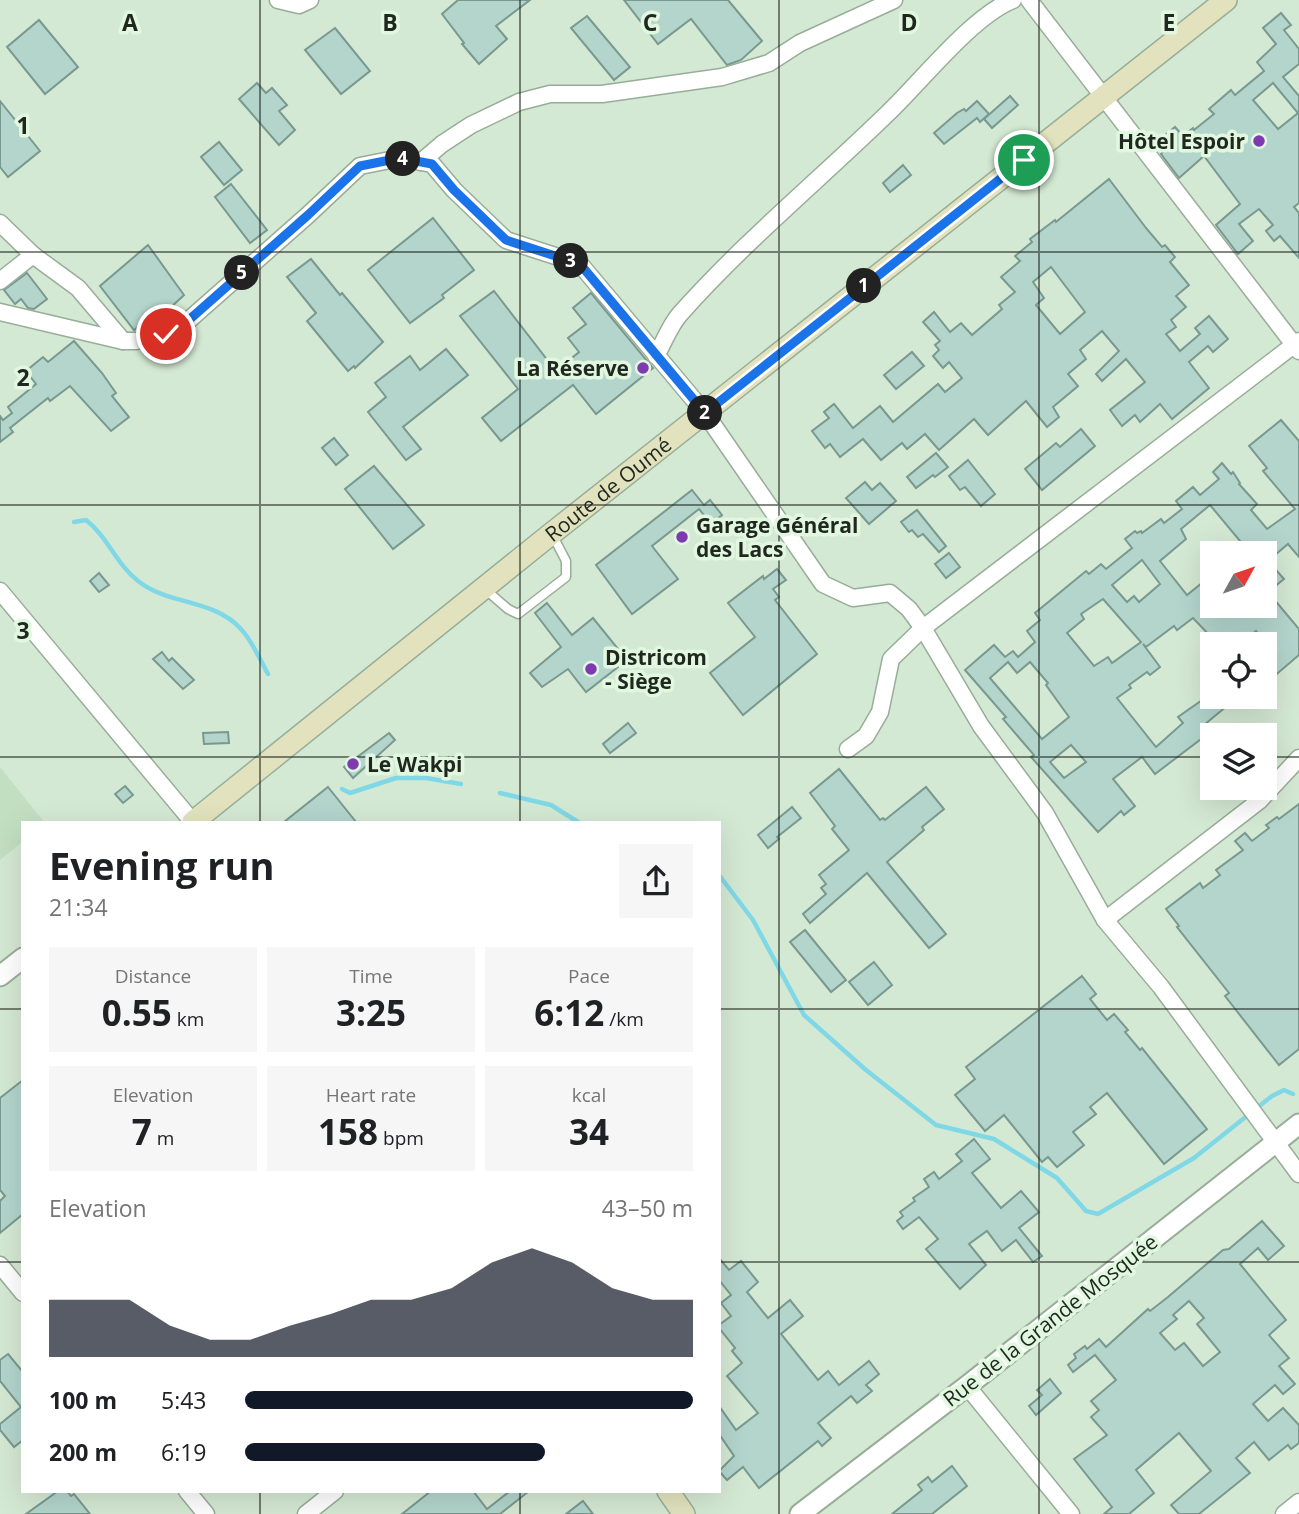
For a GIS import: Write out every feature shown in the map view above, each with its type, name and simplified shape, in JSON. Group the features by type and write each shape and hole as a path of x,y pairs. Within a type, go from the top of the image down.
{"main road":[{"name":"Route de Oumé","path":"193,821 1226,0"},
{"path":"669,1493 684,1514"}],"street":[{"path":"278,0 299,5 310,0"},
{"path":"421,162 471,125 519,102 550,94 601,94 722,76 769,63 800,43 894,0"},
{"path":"656,355 677,316 739,253 888,113 972,28 1013,0"},
{"path":"848,749 866,736 880,712 891,659 923,628 1297,345 1029,0"},
{"path":"0,312 123,341 166,334 190,319 360,166 400,158 432,164 454,190 506,240 580,264 705,413 823,584 853,598 890,593 909,608 981,726 1045,813 1105,920 1160,987 1299,1174"},
{"path":"0,223 33,255 78,288 123,341"},
{"path":"0,281 33,255"},
{"path":"0,591 191,821"},
{"path":"1105,920 1259,801 1299,758"},
{"path":"0,976 21,960"},
{"name":"Rue de la Grande Mosquée","path":"800,1514 1299,1124"},
{"path":"0,1265 21,1291"},
{"path":"967,1386 1071,1514"},
{"path":"189,1493 206,1514"},
{"path":"306,1514 332,1493"},
{"path":"1284,1514 1299,1502"}],"lane":[{"path":"484,588 508,609 518,614 566,577 566,561 551,534"}],"shaded area":[{"path":"0,767 43,821 21,821 21,843 0,860"}],"building":[{"path":"458,0 530,0 496,26 507,39 479,64 442,14"},
{"path":"624,0 728,0 762,41 741,60 727,65 691,19 658,44"},
{"path":"1281,13 1291,25 1284,30 1299,49 1299,64 1283,77 1299,96 1299,203 1294,207 1299,213 1299,258 1280,236 1274,241 1266,231 1273,225 1259,209 1239,224 1253,241 1238,254 1216,225 1240,204 1204,156 1179,178 1161,154 1166,148 1159,140 1175,127 1183,136 1193,128 1194,130 1214,114 1209,109 1231,90 1235,95 1264,71 1257,62 1276,44 1263,28","holes":["1273,83 1298,113 1278,129 1253,100"]},
{"path":"587,16 630,67 614,80 571,28"},
{"path":"39,20 78,67 45,94 7,47"},
{"path":"335,28 370,71 341,94 305,50"},
{"path":"257,83 266,93 272,88 287,105 279,111 295,130 279,145 239,99"},
{"path":"1010,96 1018,105 992,128 984,119"},
{"path":"0,101 40,151 8,177 0,167"},
{"path":"977,101 989,114 980,122 977,118 944,144 934,133 957,113 964,109 966,111"},
{"path":"219,142 242,170 224,185 201,157"},
{"path":"903,165 911,175 890,192 883,183"},
{"path":"1109,179 1162,247 1165,245 1175,257 1170,262 1189,285 1176,296 1186,307 1171,320 1176,327 1166,334 1180,351 1200,334 1195,328 1209,316 1228,339 1213,352 1208,346 1189,362 1209,388 1172,419 1160,404 1140,422 1135,415 1122,426 1110,410 1145,382 1126,359 1102,381 1096,374 1119,351 1102,331 1080,350 1086,359 1068,374 1078,386 1053,407 1059,417 1047,427 1026,401 988,435 974,419 939,450 925,434 907,449 902,443 881,460 863,439 840,457 830,444 825,448 812,431 829,418 824,412 834,404 853,428 880,406 893,422 938,384 945,392 962,378 949,362 943,368 933,356 939,350 935,345 940,341 923,322 934,312 950,332 961,323 972,335 1002,309 999,305 1015,292 1001,277 1020,261 1015,256 1032,242 1030,239 1055,220 1056,222","holes":["1051,267 1085,312 1060,334 1036,305 1044,298 1033,282"]},
{"path":"231,184 267,230 250,243 215,197"},
{"path":"433,218 474,270 442,295 444,298 410,323 368,270"},
{"path":"148,245 184,295 170,308 168,306 134,330 100,286"},
{"path":"311,259 383,342 355,368 354,366 348,371 307,321 316,313 287,277"},
{"path":"27,273 47,299 34,309 28,308 21,299 15,304 4,290"},
{"path":"494,291 556,371 579,352 568,338 586,324 573,308 591,293 653,368 596,414 573,385 501,441 482,418 518,389 460,316"},
{"path":"74,341 102,373 116,393 112,396 129,417 111,431 70,386 50,401 48,398 10,428 13,432 0,442 0,416 3,420 12,413 8,407 36,384 26,371 43,357 48,362"},
{"path":"446,349 468,375 403,427 421,449 406,460 368,412 386,397 375,383 410,356 420,370"},
{"path":"912,352 924,366 896,389 884,375"},
{"path":"1281,420 1299,441 1299,557 1288,544 1278,552 1278,541 1240,541 1210,505 1181,529 1186,539 1160,561 1187,595 1200,584 1200,618 1278,618 1278,604 1299,629 1299,655 1277,674 1277,632 1206,632 1193,618 1177,630 1174,626 1146,647 1143,644 1160,667 1150,675 1147,672 1117,698 1156,747 1183,723 1178,717 1200,702 1200,709 1223,709 1206,723 1200,723 1200,740 1155,774 1142,757 1113,779 1135,806 1124,815 1121,811 1098,832 1031,757 1034,755 1003,719 1006,717 965,670 994,645 1005,657 1013,651 1018,657 1035,642 1027,631 1040,620 1035,613 1086,571 1089,574 1101,564 1106,569 1132,548 1125,539 1135,531 1142,533 1161,519 1164,523 1182,509 1176,501 1193,487 1200,495 1219,479 1213,472 1222,463 1231,474 1233,472 1239,484 1257,504 1251,510 1267,529 1295,509 1263,471 1267,468 1249,446","holes":["1142,560 1160,584 1139,602 1134,596 1127,602 1112,585","1103,599 1141,642 1112,663 1108,657 1094,666 1067,633 1084,619 1081,614","1008,662 1017,673 1030,662 1048,683 1046,685 1069,717 1042,739 990,678","1071,745 1086,762 1064,778 1050,762"]},
{"path":"1081,429 1095,446 1042,490 1025,469 1056,443 1060,447"},
{"path":"334,438 348,455 336,465 322,448"},
{"path":"936,453 948,467 916,488 907,477"},
{"path":"968,460 995,494 981,506 965,487 960,490 949,476"},
{"path":"374,466 424,525 393,549 345,489"},
{"path":"865,482 872,490 880,483 896,501 869,524 846,498"},
{"path":"692,490 704,505 710,500 722,515 711,524 699,509 652,546 678,579 632,614 596,565"},
{"path":"917,510 946,546 939,552 923,534 918,537 912,530 909,532 901,522"},
{"path":"949,553 960,567 946,578 935,564"},
{"path":"777,569 786,580 773,589 779,597 775,600 817,654 743,715 710,673 755,637 728,603 763,576 764,579"},
{"path":"1278,572 1284,579 1278,584"},
{"path":"99,573 109,585 99,592 90,581"},
{"path":"547,603 572,635 593,618 627,660 586,692 568,669 542,687 530,673 561,647 535,613"},
{"path":"162,652 169,661 172,658 194,680 183,689 153,659"},
{"path":"628,723 636,733 610,753 603,744"},
{"path":"228,732 229,743 204,744 203,733"},
{"path":"389,733 395,740 353,778 344,767"},
{"path":"839,769 880,820 885,820 926,787 944,809 887,862 946,934 929,948 867,873 810,923 803,914 826,894 821,888 826,884 819,875 849,850 832,829 835,826 810,793"},
{"path":"125,786 133,795 123,803 115,794"},
{"path":"328,787 355,821 285,821"},
{"path":"1299,804 1299,1049 1279,1065 1225,996 1229,993 1166,909 1200,883 1203,888 1220,875 1216,870 1243,850 1235,841 1245,833 1252,841 1269,828 1266,825"},
{"path":"792,807 801,818 768,848 758,835"},
{"path":"805,930 846,980 831,992 790,942"},
{"path":"874,962 892,985 868,1005 849,982"},
{"path":"1082,976 1096,994 1090,999 1107,1020 1114,1014 1128,1030 1125,1032 1140,1050 1142,1048 1207,1129 1164,1164 1107,1093 1090,1107 1096,1114 1073,1132 1084,1145 1057,1167 1048,1157 1042,1162 1004,1115 985,1131 955,1095 975,1079 966,1067"},
{"path":"21,1082 21,1216 0,1233 0,1201 5,1196 0,1190 0,1098"},
{"path":"974,1139 990,1159 972,1173 1001,1208 1021,1191 1039,1212 1019,1228 1042,1256 1033,1262 1016,1240 1002,1251 987,1231 969,1244 986,1265 960,1289 926,1249 938,1239 919,1217 903,1229 897,1221 903,1216 900,1212 915,1201 913,1198 929,1187 924,1179 934,1172 939,1179 962,1161 956,1154"},
{"path":"1262,1221 1284,1246 1268,1260 1258,1248 1240,1264 1286,1320 1269,1335 1289,1358 1279,1366 1295,1384 1283,1394 1275,1385 1253,1404 1268,1421 1283,1408 1299,1425 1299,1443 1291,1449 1288,1445 1269,1460 1254,1442 1236,1458 1250,1473 1199,1514 1179,1514 1171,1505 1211,1471 1179,1433 1136,1470 1154,1493 1129,1514 1104,1514 1112,1507 1074,1459 1107,1435 1091,1417 1099,1410 1091,1401 1116,1380 1095,1355 1073,1372 1068,1365 1076,1358 1074,1354 1085,1346 1087,1349 1099,1339 1106,1347 1148,1309 1150,1311 1223,1250 1229,1249","holes":["1189,1301 1204,1318 1197,1324 1220,1352 1203,1366 1184,1343 1175,1350 1160,1333 1177,1319 1173,1315"]},
{"path":"721,1260 729,1270 741,1261 758,1282 747,1292 768,1318 790,1300 803,1316 781,1334 818,1380 828,1371 839,1385 869,1361 879,1374 866,1385 872,1391 857,1403 851,1396 818,1423 831,1438 822,1446 818,1441 759,1488 743,1467 727,1480 721,1473 721,1469 734,1456 721,1437 721,1409 736,1430 758,1413 727,1376 742,1363 732,1351 735,1348 721,1330 721,1324 731,1316 721,1303 731,1295 721,1282"},
{"path":"8,1354 21,1370 21,1407 0,1381 0,1360"},
{"path":"1050,1379 1061,1393 1036,1415 1029,1406 1042,1395 1037,1390"},
{"path":"21,1407 21,1442 14,1447 0,1430 0,1424"},
{"path":"952,1466 967,1486 932,1514 892,1514 922,1490 918,1485 928,1477 932,1482"},
{"path":"55,1493 69,1493 71,1496 74,1494 90,1514 26,1514"},
{"path":"428,1493 475,1493 487,1509 507,1493 526,1493 500,1514 402,1514"},
{"path":"583,1501 593,1514 566,1514"}],"waterway":[{"path":"74,522 86,520 94,527 130,574 150,589 204,607 229,619 248,638 268,674"},
{"path":"342,789 350,793 396,778 426,778 461,784"},
{"path":"500,793 551,805 576,821"},
{"path":"721,878 753,920 804,1015 866,1070 936,1125 994,1139 1057,1178 1086,1211 1098,1214 1194,1158 1272,1096 1284,1090 1293,1094"}],"place":[{"name":"Hôtel Espoir","path":"1259,141"},
{"name":"La Réserve","path":"643,368"},
{"name":"Garage Général des Lacs","path":"682,537"},
{"name":"Districom - Siège","path":"591,669"},
{"name":"Le Wakpi","path":"353,764"}],"route":[{"path":"166,334 190,319 360,166 400,158 432,164 454,190 506,240 580,264 705,413 1024,160"}]}
